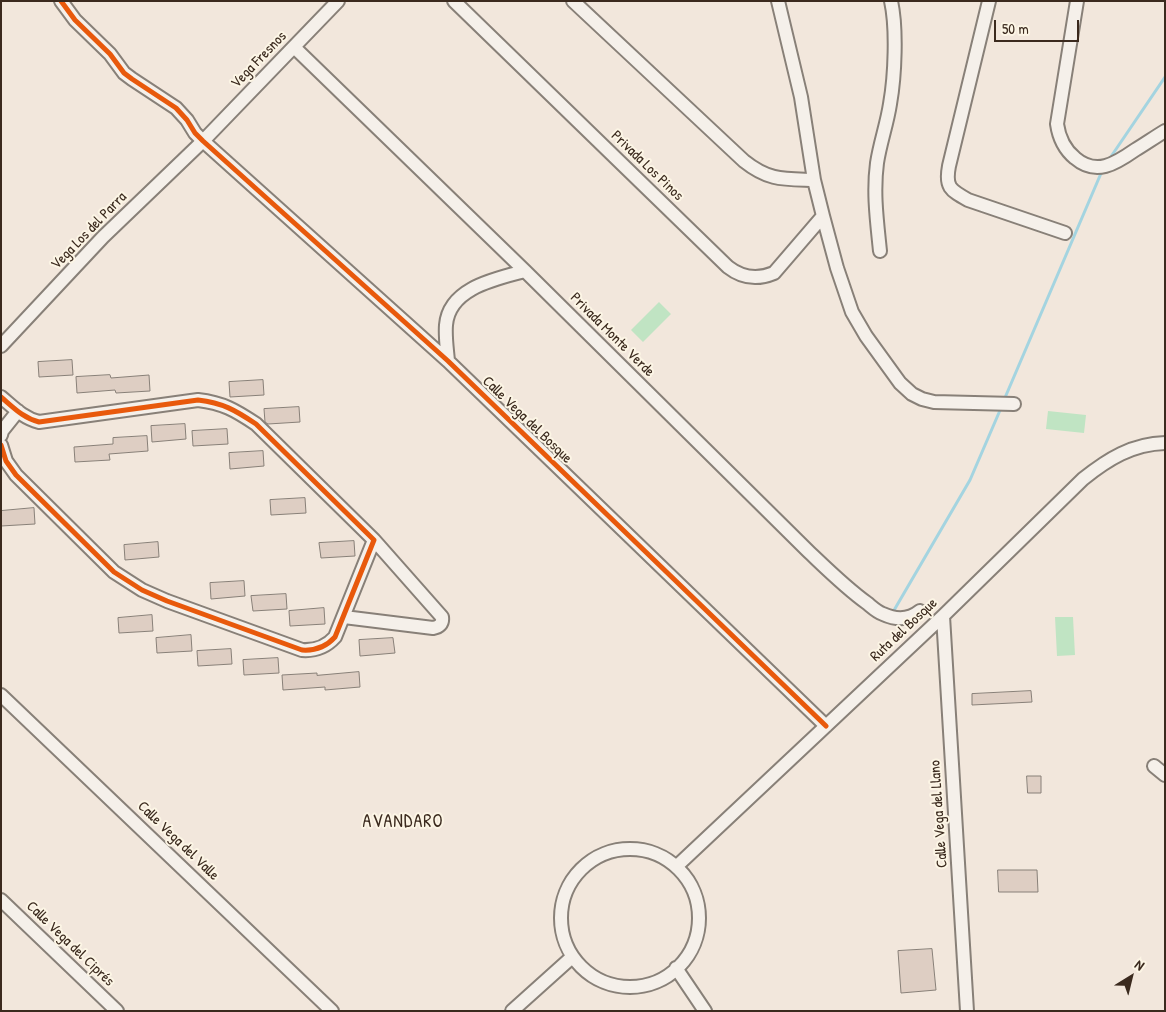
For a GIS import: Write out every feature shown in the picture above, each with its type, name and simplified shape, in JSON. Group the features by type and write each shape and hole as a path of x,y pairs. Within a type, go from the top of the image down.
{"street":[{"name":"Calle Vega del Bosque","path":"61,1 124,72 176,108 187,120 194,133 448,361 826,726"},
{"name":"Vega Fresnos","path":"203,141 338,1"},
{"name":"Privada Los Pinos","path":"454,1 734,272 754,278 774,273 823,216"},
{"path":"573,1 748,165 761,173 776,178 814,180"},
{"path":"778,1 801,96 814,180 823,216 841,283 852,312 866,336 900,383 912,394 922,399 934,402 1014,404"},
{"path":"880,250 875,191 877,161 890,102 892,82 894,36 891,1"},
{"path":"989,1 949,166 948,186 954,193 968,200 1065,233"},
{"path":"1077,1 1057,124 1058,134 1069,154 1080,162 1098,168 1122,159 1165,131"},
{"name":"Privada Monte Verde","path":"294,47 525,271 808,551 860,598 881,614 892,618 905,618 920,611"},
{"name":"Vega Los del Parra","path":"1,346 103,237 203,141"},
{"path":"448,361 446,325 450,311 458,299 471,289 504,276 525,271"},
{"path":"1,397 28,418 39,422 198,400 210,401 233,409 256,424 374,540 442,617 442,620 441,625 433,628 344,616"},
{"path":"1,435 18,411"},
{"name":"Ruta del Bosque","path":"678,865 943,616 1068,493 1094,470 1114,457 1135,447 1165,443"},
{"path":"1,445 6,461 16,475 114,572 142,590 167,601 302,650 316,649 330,643 335,638 374,540"},
{"name":"Calle Vega del Llano","path":"943,616 967,1011"},
{"name":"Calle Vega del Valle","path":"1,695 332,1011"},
{"path":"1154,766 1165,775"},
{"path":"638,848 660,853 678,865 694,889 699,919 691,948 676,968 655,982 636,988 617,987 599,982 584,972 571,958 563,938 561,915 566,893 578,874 595,858 616,850 638,848"},
{"name":"Calle Vega del Ciprés","path":"1,900 117,1011"},
{"path":"512,1011 571,958"},
{"path":"676,968 705,1011"}],"green space":[{"path":"659,302 671,314 643,342 631,330"},
{"path":"1048,411 1086,415 1084,433 1046,429"},
{"path":"1055,617 1073,617 1075,655 1057,656"}],"building":[{"path":"72,360 73,375 39,377 38,362"},
{"path":"110,375 111,378 149,375 150,391 116,393 115,390 77,393 76,377"},
{"path":"263,380 264,395 230,397 229,382"},
{"path":"299,407 300,422 268,424 265,422 264,409"},
{"path":"185,424 186,439 152,442 151,426"},
{"path":"227,429 228,444 193,446 192,431"},
{"path":"147,436 148,451 109,454 110,460 75,462 74,447 113,444 113,438"},
{"path":"263,451 264,466 230,469 229,453"},
{"path":"305,498 306,513 271,515 270,500"},
{"path":"34,508 35,524 1,526 1,511"},
{"path":"354,541 355,556 321,558 319,543"},
{"path":"158,542 159,557 125,560 124,545"},
{"path":"244,581 245,596 211,599 210,583"},
{"path":"286,594 287,609 253,611 251,596"},
{"path":"324,608 325,624 290,626 289,611"},
{"path":"152,615 153,631 119,633 118,618"},
{"path":"191,635 192,651 157,653 156,638"},
{"path":"393,638 395,653 360,656 359,640"},
{"path":"231,649 232,664 198,666 197,651"},
{"path":"278,658 279,673 244,675 243,660"},
{"path":"359,672 360,687 325,690 325,687 283,690 282,675"},
{"path":"1031,691 1032,702 972,705 972,694"},
{"path":"1027,776 1041,776 1041,793 1028,793"},
{"path":"998,870 1037,870 1038,892 999,892"},
{"path":"932,949 936,990 901,993 898,951"}],"waterway":[{"path":"1108,161 1165,77"},
{"path":"1004,400 1102,171"},
{"path":"893,612 970,480 1001,408"}],"cycle path":[{"path":"61,1 75,20 110,54 124,73 176,108 203,141 448,361 826,726"},
{"path":"1,397 23,415 39,422 198,400 228,408 256,424 374,540 335,637 320,648 302,650 167,601 142,590 114,572 16,475 6,461 1,445"}],"district":[{"name":"AVANDARO","path":"403,822"}]}
